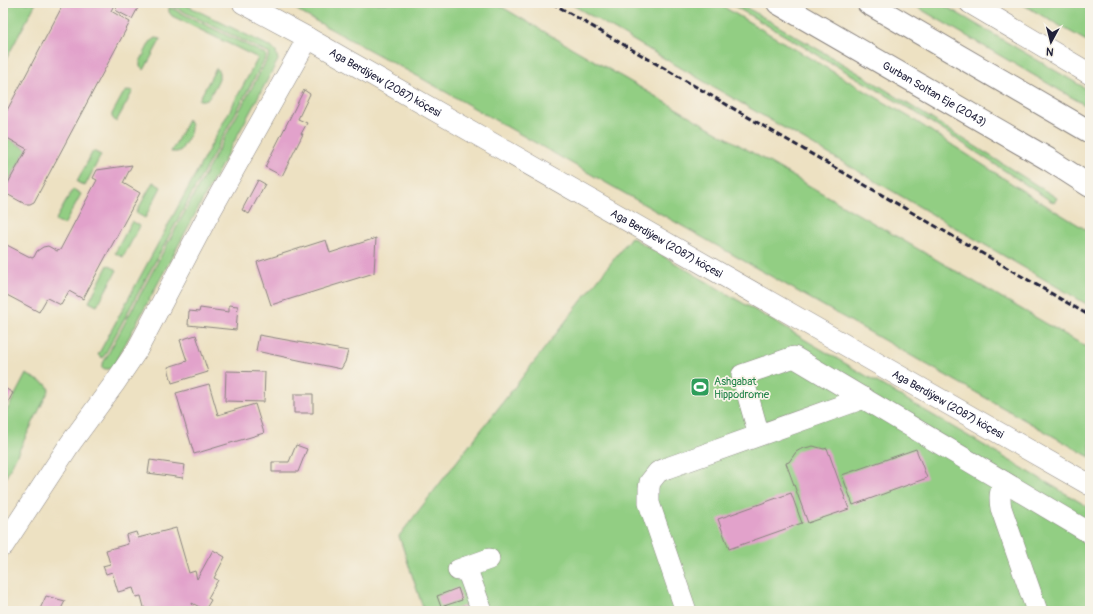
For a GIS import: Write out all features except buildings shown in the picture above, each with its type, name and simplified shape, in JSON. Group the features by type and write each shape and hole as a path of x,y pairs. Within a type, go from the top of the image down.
{"highway":[{"name":"Gurban Soltan Eje (2043)","path":"778,3 1048,159 1090,186"},
{"path":"868,3 1090,132"}],"street":[{"name":"Aga Berdiýew (2087) köçesi","path":"243,3 308,38 1090,485"},
{"path":"970,3 1090,74"},
{"path":"3,546 70,444 137,350 206,219 308,38"},
{"path":"759,435 742,375 794,357 1090,532"},
{"path":"686,611 650,508 648,495 650,482 658,472 864,398"},
{"path":"1004,482 1000,490 999,498 1001,508 1037,611"},
{"path":"482,611 462,568 489,559"}],"green space":[{"path":"3,3 36,3 5,61 3,60"},
{"path":"172,3 184,4 271,47 276,52 278,60 114,365 109,369 106,369 101,367 270,54 170,5"},
{"path":"288,3 495,3 1090,349 1090,457 421,78 303,14"},
{"path":"569,3 717,3 911,118 1034,198 1090,232 1090,306"},
{"path":"729,3 739,3 867,78 1057,198 1054,203 915,112"},
{"path":"910,3 940,3 1090,91 1090,108"},
{"path":"1020,3 1090,3 1090,43"},
{"path":"169,7 267,55 103,358 98,355 258,58 172,16 169,12"},
{"path":"156,38 161,39 144,70 140,66 140,62 150,42"},
{"path":"216,68 219,72 219,79 209,98 199,100"},
{"path":"128,90 133,91 116,122 112,117 112,114 123,94"},
{"path":"188,120 191,131 188,139 181,150 171,152"},
{"path":"3,126 6,134 15,143 27,149 3,192"},
{"path":"93,151 101,155 85,186 77,182"},
{"path":"153,182 161,187 145,218 136,213"},
{"path":"73,189 81,194 64,225 55,221"},
{"path":"132,221 140,226 123,257 115,253"},
{"name":"Ashgabat Hippodrome","path":"631,237 1090,508 1090,611 424,611 399,536"},
{"path":"108,265 117,270 97,306 89,302"},
{"path":"26,374 47,385 49,390 3,483 3,418"}],"railway":[{"path":"552,3 1090,316"}],"place":[{"name":"Ashgabat Hippodrome","path":"700,387"}]}
